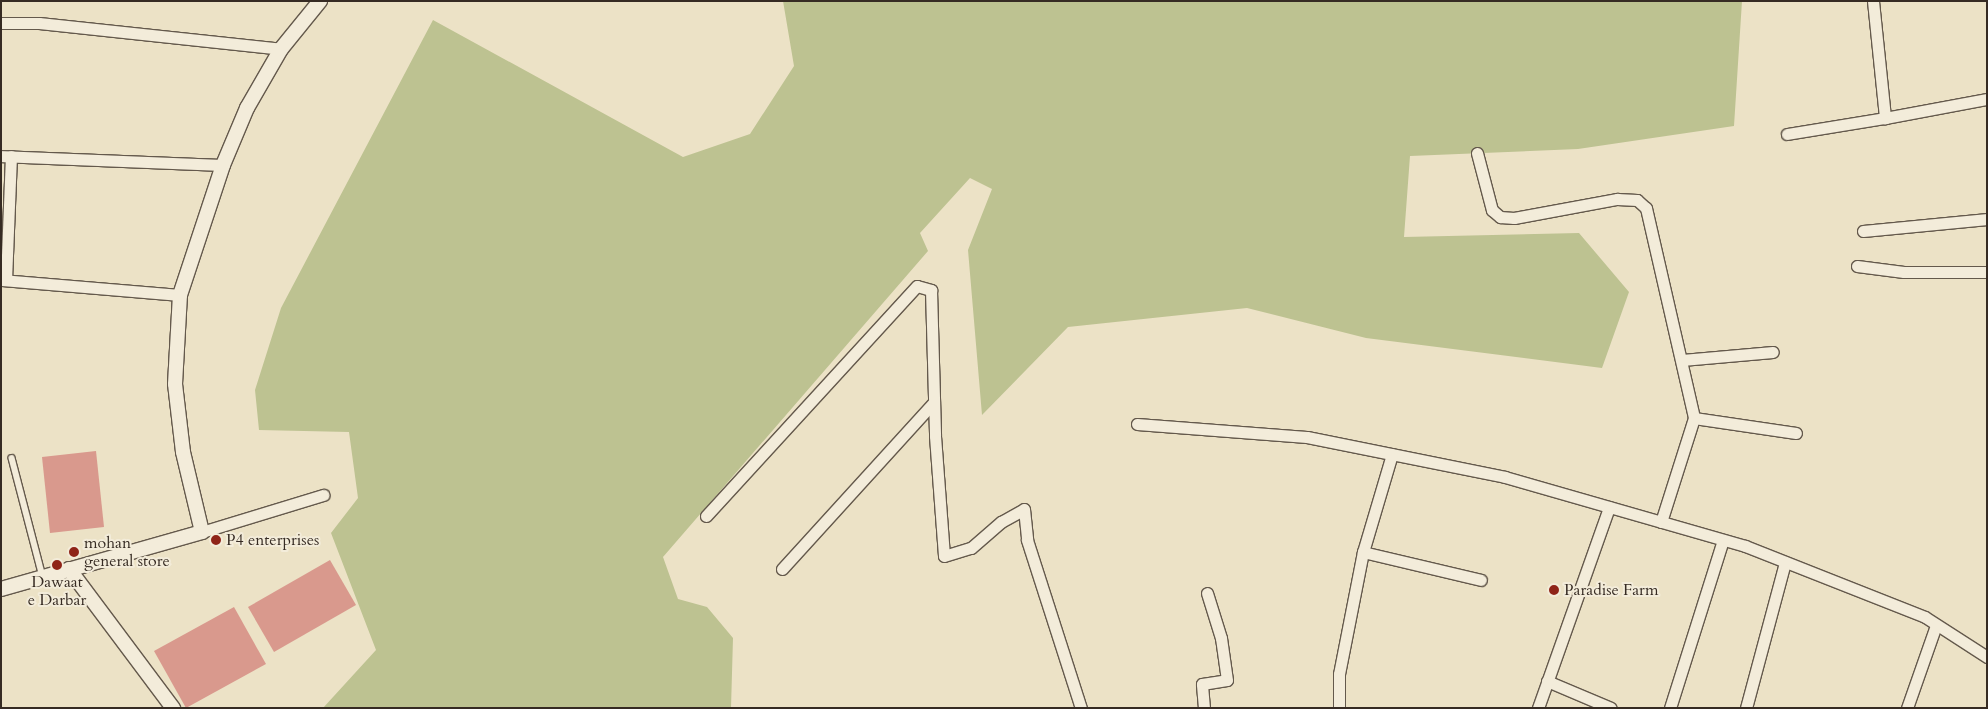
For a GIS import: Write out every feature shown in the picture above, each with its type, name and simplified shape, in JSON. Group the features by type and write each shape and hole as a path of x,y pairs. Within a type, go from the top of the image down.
{"street":[{"path":"202,532 183,452 175,384 180,295 223,165 247,108 281,49 320,1"},
{"path":"1873,1 1885,118"},
{"path":"1,23 39,23 281,49"},
{"path":"1787,134 1987,99"},
{"path":"1477,153 1492,210 1500,217 1514,218 1617,199 1637,200 1646,208 1694,418 1661,522"},
{"path":"180,295 4,280 6,156 223,165"},
{"path":"1863,232 1987,219"},
{"path":"1857,266 1904,272 1987,272"},
{"path":"706,516 917,286 931,290 934,402 944,556 971,548 1001,522 1024,509 1027,540 1081,708"},
{"path":"1682,360 1773,352"},
{"path":"782,569 934,402"},
{"path":"1694,418 1796,433"},
{"path":"1137,424 1307,437 1505,477 1723,540 1785,562 1925,617 1987,657"},
{"path":"1339,708 1339,674 1363,552 1392,454"},
{"path":"1,588 202,532 323,495"},
{"path":"1538,708 1609,507"},
{"path":"1670,708 1723,540"},
{"path":"1363,552 1481,580"},
{"path":"1746,708 1785,562"},
{"path":"69,569 173,708"},
{"path":"1204,708 1202,684 1227,680 1221,638 1207,593"},
{"path":"1907,708 1936,625"},
{"path":"1547,681 1611,708"}],"lane":[{"path":"12,458 43,577"}],"green space":[{"path":"783,1 1742,1 1734,126 1578,149 1410,156 1404,237 1579,233 1629,292 1602,368 1366,338 1247,308 1068,327 982,415 968,250 992,189 970,178 920,233 928,251 663,557 678,599 707,607 733,638 731,708 323,708 376,650 331,533 358,498 349,432 259,430 255,390 281,308 433,20 683,157 750,134 794,66"}],"building":[{"path":"96,451 104,527 50,533 42,457"},
{"path":"330,560 356,605 274,652 248,607"},
{"path":"234,607 266,664 186,708 154,651"}],"place":[{"name":"P4 enterprises","path":"216,540"},
{"name":"mohan general store","path":"74,552"},
{"name":"Dawaat e Darbar","path":"57,565"},
{"name":"Paradise Farm","path":"1554,590"}]}
